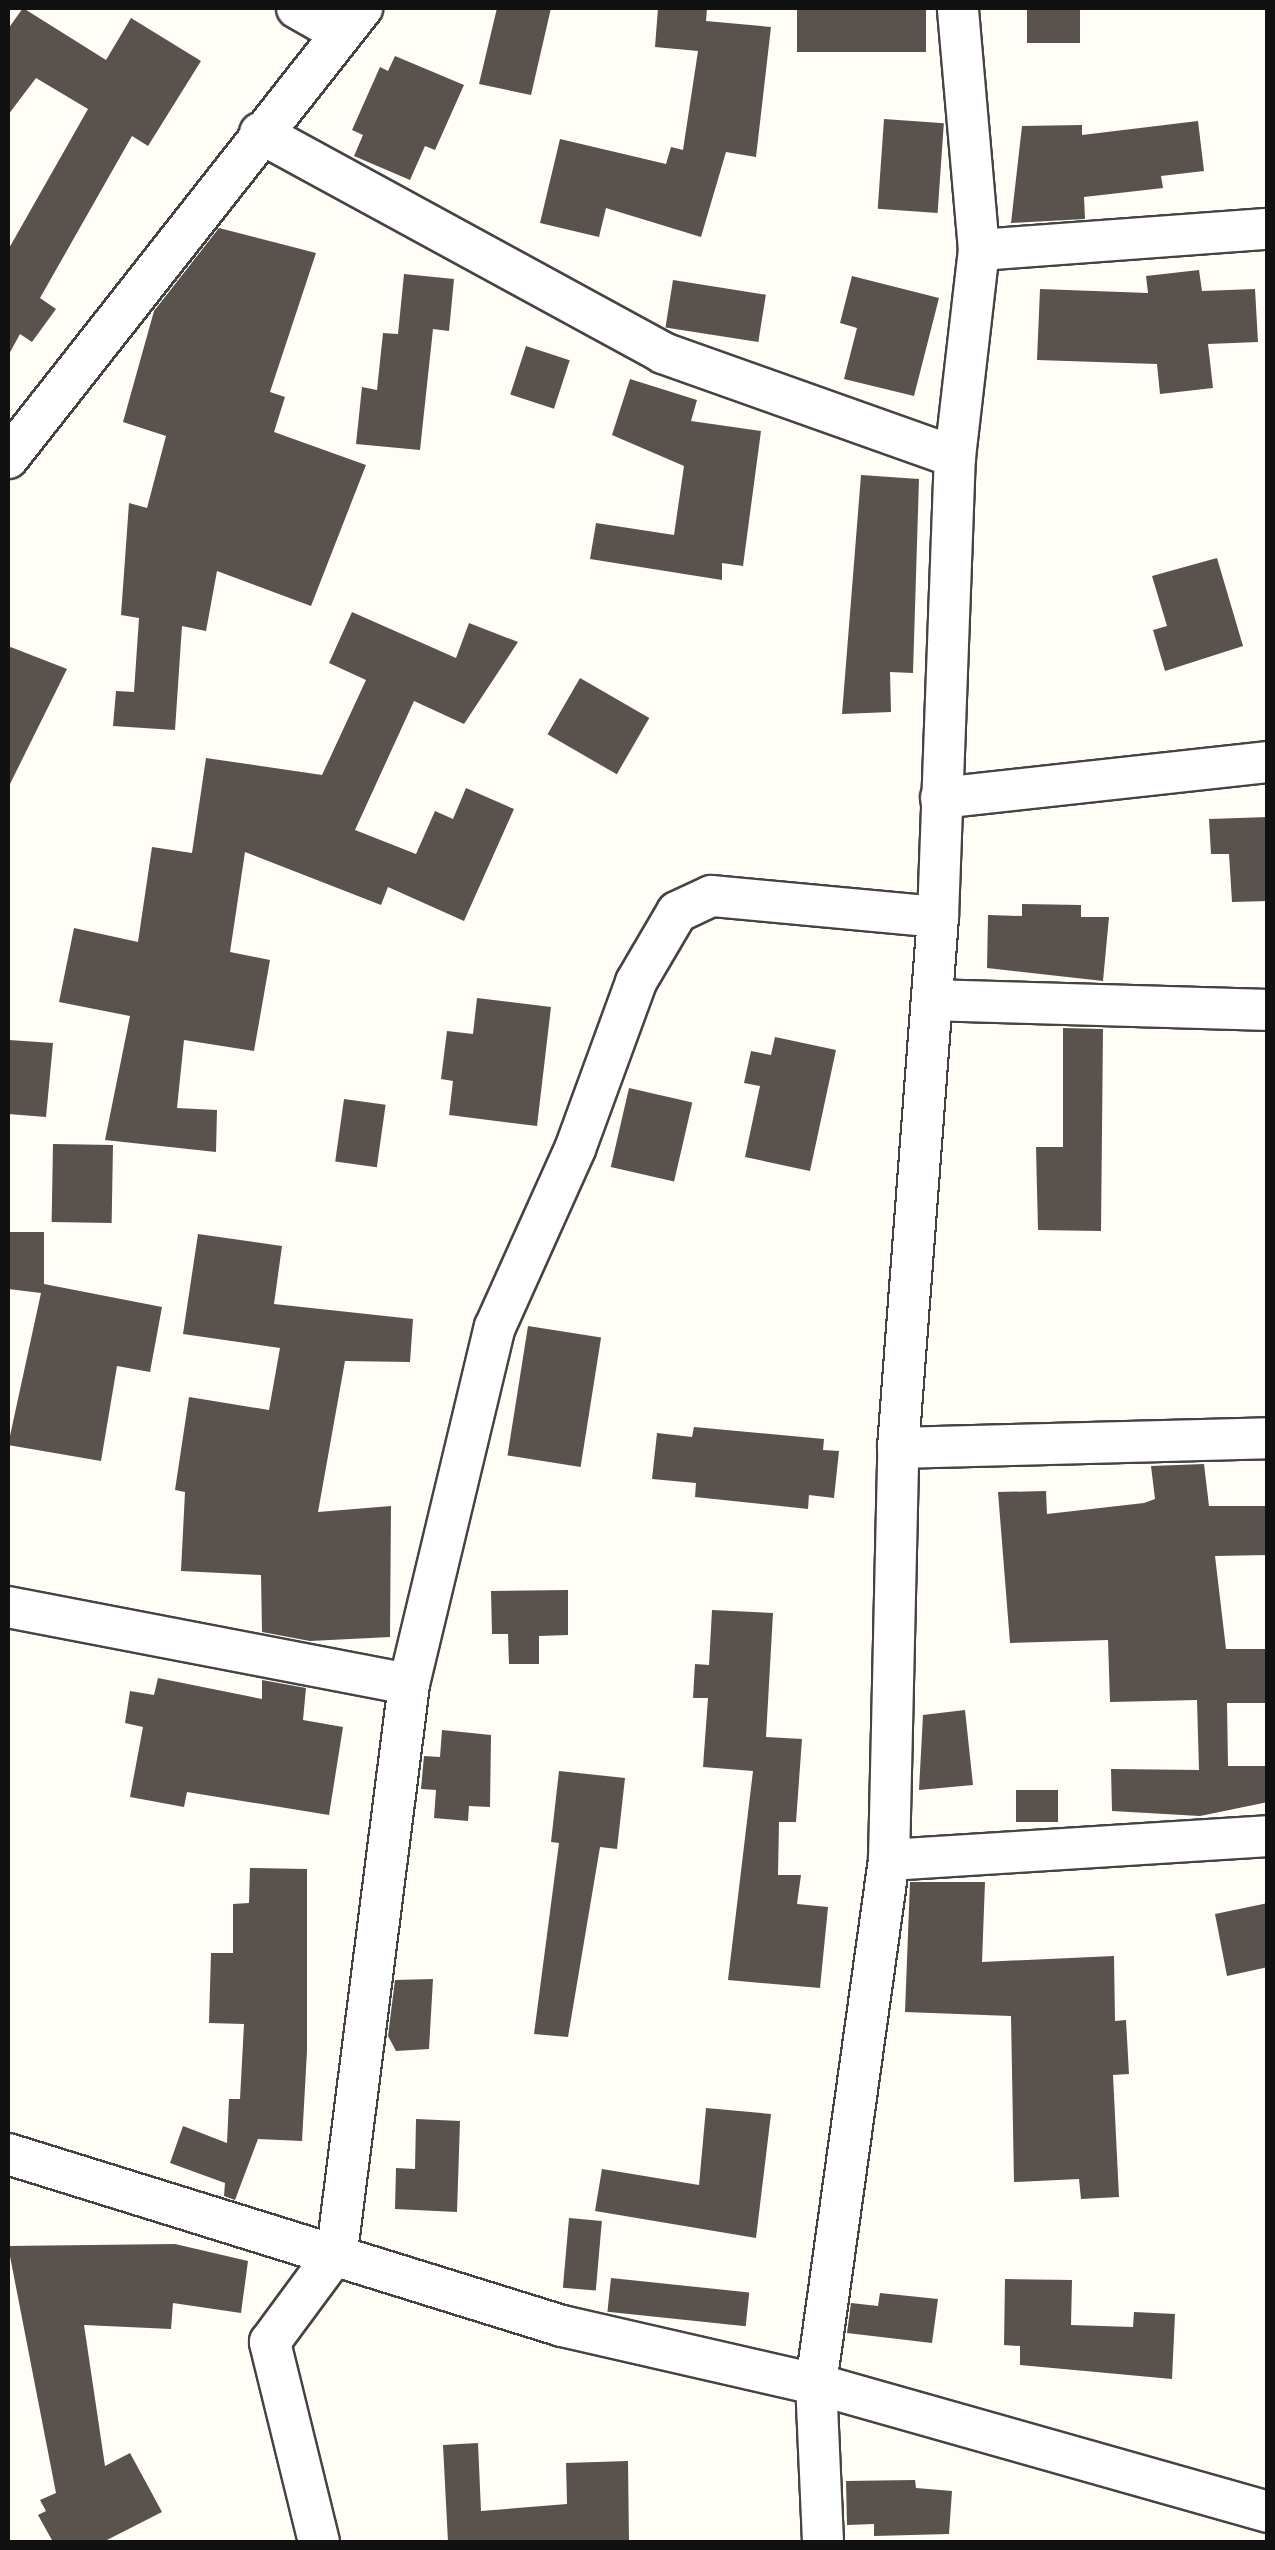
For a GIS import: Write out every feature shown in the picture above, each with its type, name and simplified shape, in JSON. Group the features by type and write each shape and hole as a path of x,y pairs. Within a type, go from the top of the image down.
{"street":[{"path":"8,458 350,20 298,8"},
{"path":"823,2542 816,2384 889,1860 898,1448 938,917 955,457 979,250 958,8"},
{"path":"260,134 663,354 955,457"},
{"path":"979,250 1268,229"},
{"path":"942,798 1268,762"},
{"path":"320,2542 270,2342 337,2251 409,1684 495,1326 658,934 676,912 712,896 938,917"},
{"path":"932,1000 1268,1010"},
{"path":"898,1448 1268,1438"},
{"path":"8,1607 409,1684"},
{"path":"889,1860 1268,1836"},
{"path":"8,2154 337,2251 562,2326 816,2384 1268,2512"},
{"path":"1258,2542 1268,2530"}],"building":[{"path":"23,8 106,60 131,18 201,61 148,146 132,136 40,298 56,309 32,342 20,334 8,356 8,250 88,109 36,78 8,115 8,29"},
{"path":"497,8 551,8 531,95 479,84"},
{"path":"658,8 707,8 706,21 771,27 756,157 726,152 701,237 606,208 599,237 540,223 560,139 666,164 671,147 683,150 698,51 655,47"},
{"path":"797,8 926,8 926,52 797,52"},
{"path":"1027,8 1080,8 1080,43 1027,43"},
{"path":"395,56 464,85 435,150 425,146 410,180 354,156 363,135 352,130 380,67 388,71"},
{"path":"884,119 944,123 938,213 878,209"},
{"path":"1198,121 1204,171 1161,176 1163,188 1084,197 1085,219 1011,223 1022,126 1082,125 1082,135"},
{"path":"219,228 316,253 270,392 285,397 274,432 366,465 311,606 217,571 206,631 182,626 175,730 113,726 116,691 134,692 139,618 121,615 129,503 147,508 166,436 123,422 154,311"},
{"path":"1199,270 1202,291 1255,289 1258,342 1208,344 1213,388 1160,394 1157,364 1037,360 1040,289 1148,293 1146,276"},
{"path":"404,274 454,279 449,331 433,329 420,450 356,444 362,387 377,390 383,333 398,334"},
{"path":"852,276 939,298 914,396 844,379 857,328 840,323"},
{"path":"673,280 766,295 758,342 665,327"},
{"path":"526,346 570,360 554,409 510,395"},
{"path":"630,379 697,400 691,421 761,431 743,566 722,563 722,580 590,559 596,523 674,535 684,466 612,435"},
{"path":"861,475 919,479 913,673 890,672 891,712 842,714"},
{"path":"1217,558 1243,646 1165,671 1153,630 1167,626 1152,576"},
{"path":"352,612 456,658 469,623 518,642 464,724 414,701 355,830 416,854 435,811 453,819 466,788 514,809 464,921 388,887 381,905 245,852 230,952 270,960 254,1051 184,1040 177,1108 217,1110 216,1152 105,1140 130,1016 59,1002 74,928 138,942 152,847 192,853 206,758 322,775 366,680 329,663"},
{"path":"8,646 67,669 9,786 8,786"},
{"path":"580,678 649,718 617,774 548,734"},
{"path":"1268,817 1268,901 1232,902 1229,854 1211,854 1209,819"},
{"path":"1022,904 1081,905 1081,917 1109,917 1103,981 987,968 988,915 1022,916"},
{"path":"477,998 551,1007 537,1126 449,1115 453,1081 441,1079 447,1031 473,1034"},
{"path":"1063,1028 1103,1029 1101,1231 1038,1230 1036,1147 1063,1147"},
{"path":"775,1037 836,1050 810,1171 745,1157 760,1086 744,1083 751,1051 771,1055"},
{"path":"9,1040 53,1043 46,1117 8,1114"},
{"path":"629,1088 692,1103 674,1182 611,1167"},
{"path":"344,1099 386,1105 377,1167 335,1161"},
{"path":"53,1144 113,1145 112,1223 52,1222"},
{"path":"8,1232 44,1232 44,1284 162,1307 150,1372 117,1366 101,1461 8,1445 41,1293 8,1289"},
{"path":"198,1234 282,1246 274,1304 413,1319 410,1362 345,1361 318,1512 391,1506 390,1637 310,1641 262,1632 261,1575 181,1571 185,1492 175,1490 189,1397 269,1410 280,1348 183,1334"},
{"path":"528,1326 601,1338 581,1467 508,1455"},
{"path":"694,1427 824,1439 823,1450 839,1451 834,1498 809,1495 808,1509 695,1497 696,1483 652,1479 657,1433 692,1437"},
{"path":"1204,1464 1209,1506 1268,1506 1268,1555 1215,1556 1226,1649 1268,1649 1268,1703 1227,1703 1228,1766 1268,1766 1268,1802 1200,1816 1112,1811 1111,1769 1199,1770 1197,1700 1110,1702 1108,1640 1010,1643 998,1492 1046,1491 1047,1514 1144,1503 1155,1499 1151,1466"},
{"path":"568,1590 568,1635 539,1636 539,1664 509,1664 508,1634 492,1634 491,1591"},
{"path":"712,1610 773,1613 766,1737 802,1739 796,1822 779,1822 778,1875 801,1875 797,1904 828,1907 820,1988 728,1980 753,1771 703,1767 708,1698 693,1698 695,1664 709,1665"},
{"path":"158,1678 262,1699 262,1680 306,1688 303,1720 343,1727 329,1815 187,1792 184,1807 130,1797 143,1727 125,1723 130,1691 154,1695"},
{"path":"965,1710 973,1785 919,1790 923,1715"},
{"path":"442,1730 491,1735 490,1807 469,1806 468,1821 434,1818 436,1790 421,1789 424,1756 440,1757"},
{"path":"559,1771 625,1778 617,1849 600,1847 568,2037 534,2034 559,1843 551,1842"},
{"path":"1016,1790 1058,1790 1058,1822 1016,1822"},
{"path":"250,1868 307,1869 307,2051 302,2141 258,2139 235,2200 224,2196 225,2183 170,2163 183,2126 227,2143 229,2099 240,2099 244,2024 209,2023 211,1953 233,1953 233,1904 249,1903"},
{"path":"910,1882 985,1882 982,1962 1114,1956 1115,2021 1126,2020 1129,2074 1113,2075 1119,2197 1081,2199 1079,2179 1014,2182 1011,2016 905,2012"},
{"path":"1268,1903 1268,1967 1227,1976 1215,1914"},
{"path":"433,1979 429,2049 396,2051 388,2036 395,1980"},
{"path":"706,2108 771,2114 756,2238 595,2211 602,2169 699,2185"},
{"path":"416,2119 460,2121 457,2212 395,2209 396,2168 415,2169"},
{"path":"569,2218 602,2221 596,2291 563,2288"},
{"path":"175,2244 248,2261 241,2313 173,2303 171,2329 84,2325 105,2466 130,2453 162,2512 103,2542 53,2542 38,2515 46,2511 40,2500 56,2493 8,2246"},
{"path":"611,2278 749,2293 746,2326 607,2312"},
{"path":"1005,2279 1072,2280 1071,2325 1133,2327 1134,2312 1175,2314 1172,2379 1020,2365 1020,2346 1004,2345"},
{"path":"880,2293 938,2299 932,2343 847,2333 851,2303 878,2306"},
{"path":"478,2443 481,2511 567,2504 566,2463 628,2461 629,2542 448,2542 443,2445"},
{"path":"915,2480 916,2488 952,2491 949,2534 874,2536 874,2524 847,2525 846,2481"}]}
